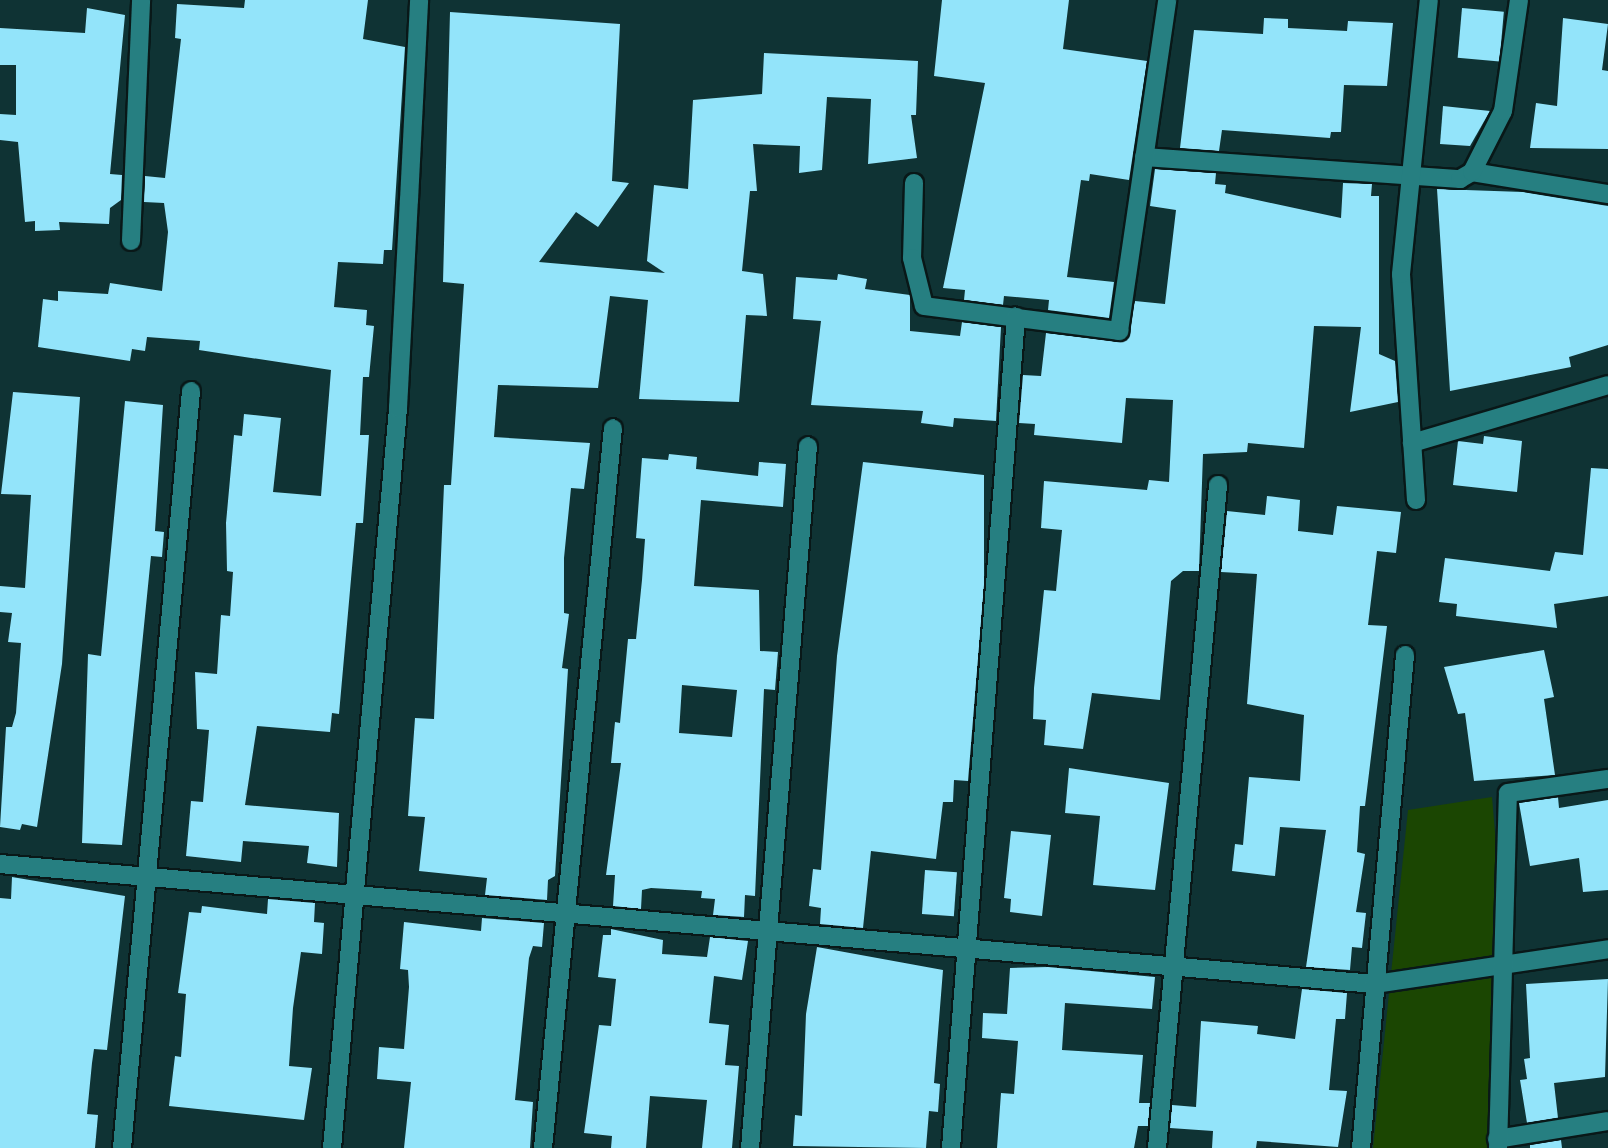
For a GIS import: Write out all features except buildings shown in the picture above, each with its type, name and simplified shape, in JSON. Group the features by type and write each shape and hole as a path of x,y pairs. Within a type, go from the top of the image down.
{"street":[{"path":"131,241 141,0"},
{"path":"332,1148 398,408 419,0"},
{"path":"914,183 912,258 925,306 1119,331 1167,0"},
{"path":"1416,500 1401,274 1429,0"},
{"path":"1144,157 1460,179 1472,172 1503,111 1519,0"},
{"path":"1472,172 1608,194"},
{"path":"951,1148 1016,317"},
{"path":"1412,443 1608,385"},
{"path":"122,1148 191,391"},
{"path":"543,1148 562,911 613,428"},
{"path":"750,1148 808,446"},
{"path":"1157,1148 1171,964 1218,485"},
{"path":"1361,1148 1405,655"},
{"path":"1608,779 1508,793 1497,1143 1608,1121"},
{"path":"0,864 967,944 1375,984 1608,949"}],"green space":[{"path":"1492,797 1497,856 1492,1148 1373,1148 1408,810"}]}
